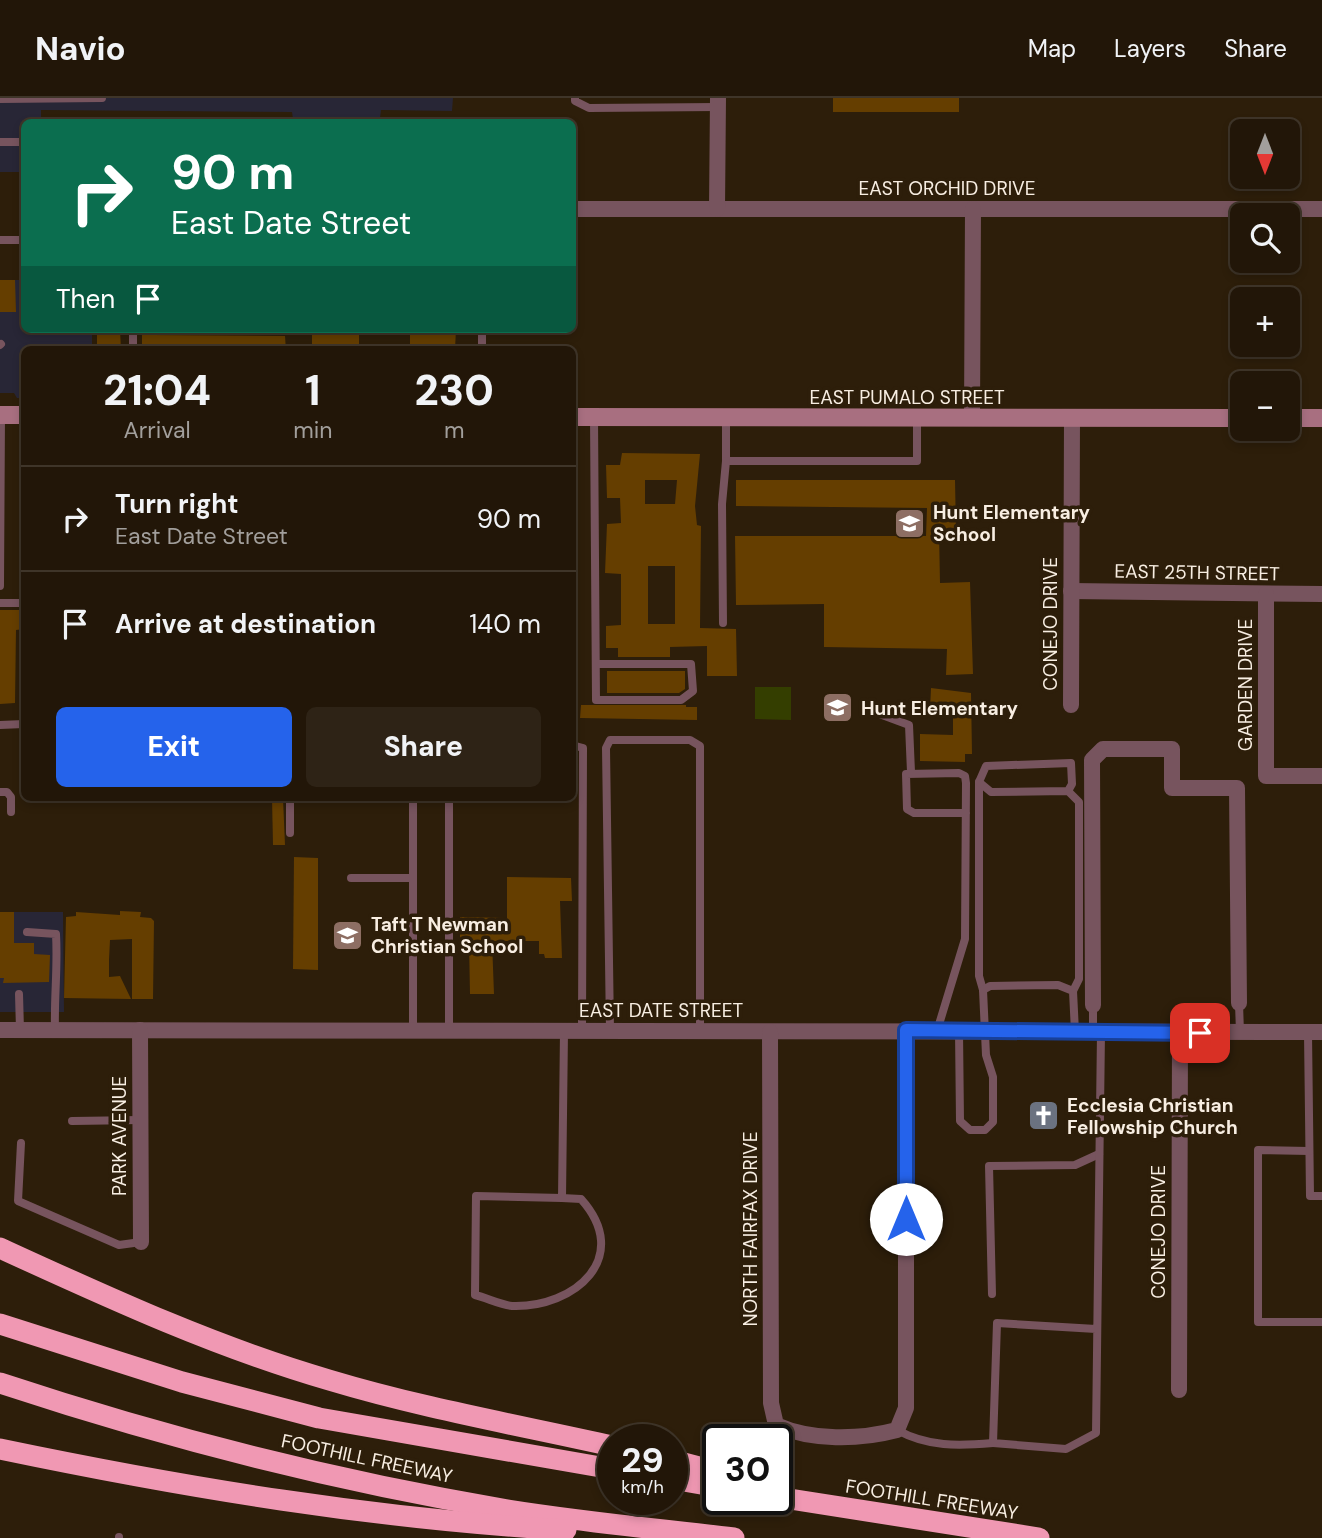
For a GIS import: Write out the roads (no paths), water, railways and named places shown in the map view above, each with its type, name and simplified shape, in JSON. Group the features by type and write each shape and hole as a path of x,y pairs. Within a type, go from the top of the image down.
{"highway":[{"path":"0,1248 127,1306 318,1377 597,1442"},
{"name":"FOOTHILL FREEWAY","path":"0,1324 182,1382 318,1418 597,1466"},
{"name":"FOOTHILL FREEWAY","path":"0,1382 154,1431 308,1471 509,1510 734,1538"},
{"path":"0,1449 175,1484 285,1501 486,1525 703,1538"},
{"path":"793,1493 851,1509"},
{"name":"FOOTHILL FREEWAY","path":"793,1500 1039,1538"}],"street":[{"path":"718,103 718,209"},
{"name":"EAST ORCHID DRIVE","path":"576,209 1322,209"},
{"path":"972,418 973,209"},
{"path":"1,415 21,415"},
{"name":"EAST PUMALO STREET","path":"576,417 1230,418"},
{"name":"CONEJO DRIVE","path":"1071,705 1072,418"},
{"path":"1300,418 1322,418"},
{"name":"EAST 25TH STREET","path":"1071,591 1322,594"},
{"name":"GARDEN DRIVE","path":"1266,594 1266,776 1322,776"},
{"path":"1093,1005 1092,760 1103,749 1172,749 1172,788 1237,788 1239,1003"},
{"name":"EAST DATE STREET","path":"0,1030 1315,1032"},
{"name":"PARK AVENUE","path":"140,1030 141,1242"},
{"path":"897,1430 906,1408 906,1030"},
{"name":"NORTH FAIRFAX DRIVE","path":"770,1032 771,1403 776,1426 800,1436 877,1436 897,1430"},
{"name":"CONEJO DRIVE","path":"1179,1390 1180,1033"}],"lane":[{"path":"0,99 102,98"},
{"path":"575,98 575,101 589,108 718,103"},
{"path":"0,142 20,142"},
{"path":"0,240 21,240"},
{"path":"0,586 1,415"},
{"path":"593,417 596,700 681,700 693,691 691,664 596,664"},
{"path":"723,623 722,504 726,418"},
{"path":"726,461 917,461 917,418"},
{"path":"0,603 21,603"},
{"path":"874,712 909,725 911,772"},
{"path":"0,725 21,724"},
{"path":"610,1031 606,748 610,740 690,740 700,746 700,1031"},
{"path":"576,746 583,748 582,1031"},
{"path":"959,1031 960,1121 970,1130 985,1130 993,1122 993,1077 986,1055 983,990 979,976 979,782 986,766 1059,761 1071,763 1072,784 1068,791"},
{"path":"937,1031 965,939 966,813 965,776 911,772 906,774 906,809 914,813 966,813"},
{"path":"979,782 990,792 1068,791 1079,802 1079,979 1073,991 1075,1032"},
{"path":"0,792 7,792 11,797 11,812"},
{"path":"289,833 290,801"},
{"path":"413,801 413,1031"},
{"path":"449,801 449,1031"},
{"path":"351,878 413,878"},
{"path":"27,932 56,933 59,981 54,990 55,1030"},
{"path":"983,990 990,986 1058,985 1073,991"},
{"path":"19,994 20,1030"},
{"path":"1239,1003 1240,1033"},
{"path":"897,1430 916,1440 941,1445 993,1443 1066,1449 1096,1433 1099,1154 1097,1032 1093,1005"},
{"path":"562,1198 564,1031"},
{"path":"1315,1032 1309,1151 1310,1196 1322,1196"},
{"path":"72,1121 140,1120"},
{"path":"21,1143 18,1200 120,1245 141,1242"},
{"path":"1309,1151 1258,1150 1258,1322 1322,1322"},
{"path":"992,1294 989,1166 1075,1165 1099,1154"},
{"path":"476,1196 562,1198 580,1199 592,1212 599,1232 601,1248 593,1270 582,1287 546,1302 511,1306 475,1295 476,1196"},
{"path":"993,1443 997,1323 1096,1329"}],"place":[{"name":"Hunt Elementary School","path":"910,523"},
{"name":"Hunt Elementary","path":"838,708"},
{"name":"Taft T Newman Christian School","path":"348,935"},
{"name":"Ecclesia Christian Fellowship Church","path":"1044,1116"}]}
